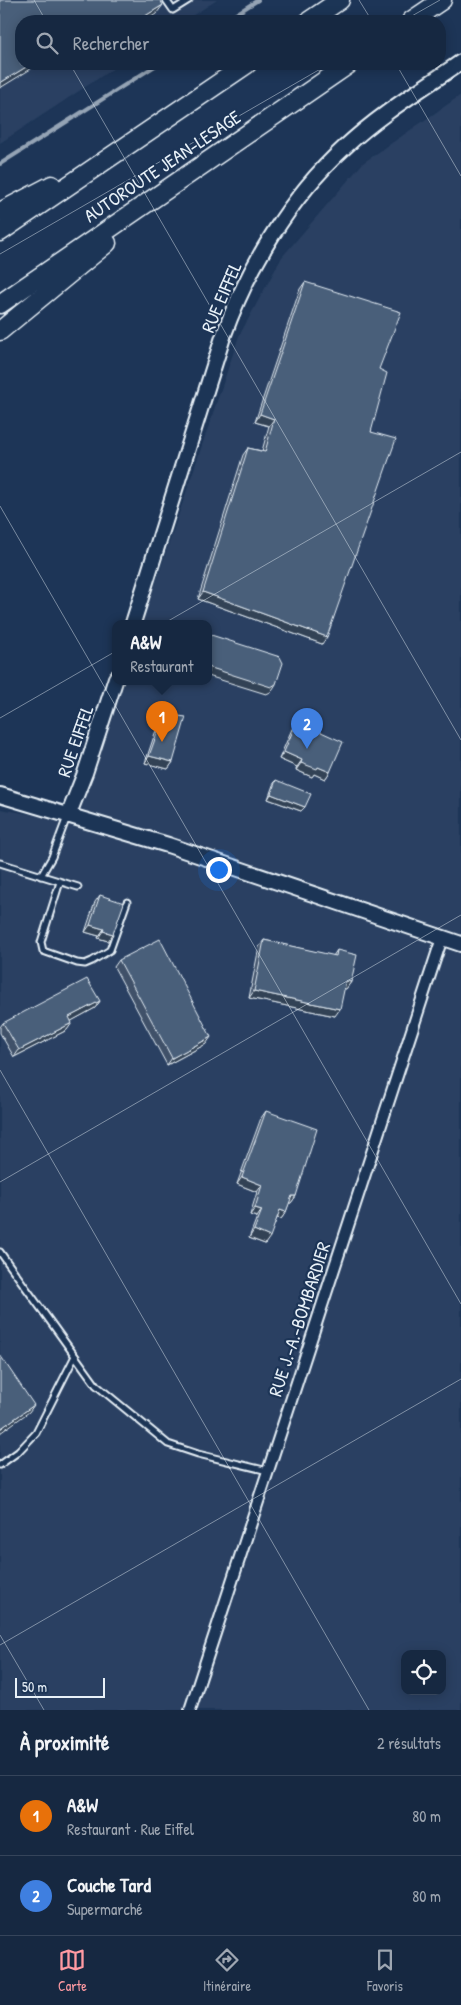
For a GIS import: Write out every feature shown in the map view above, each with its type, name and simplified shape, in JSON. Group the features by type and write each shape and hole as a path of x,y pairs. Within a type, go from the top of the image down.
{"highway":[{"path":"318,15 340,0"},
{"path":"420,15 442,0"},
{"name":"AUTOROUTE JEAN-LESAGE","path":"0,232 238,70"},
{"name":"AUTOROUTE JEAN-LESAGE","path":"0,304 340,70"},
{"path":"0,212 124,148"},
{"path":"0,331 190,173"}],"street":[{"name":"RUE EIFFEL","path":"134,620 223,337 237,301 261,254 302,194 344,147 384,115 461,62"},
{"name":"RUE EIFFEL","path":"68,816 85,773 114,685"},
{"path":"0,795 168,845 442,938 461,942"},
{"name":"RUE J.-A.-BOMBARDIER","path":"190,1710 442,938"}],"lane":[{"path":"166,0 173,10 189,0"},
{"path":"41,876 52,857 68,816"},
{"path":"0,863 78,887"},
{"path":"60,882 41,942 42,947 43,951 77,963 85,964 110,950 127,902"},
{"path":"0,1252 96,1385 168,1444 198,1454 268,1471"},
{"path":"0,1465 18,1452 36,1433 75,1356"}],"shaded area":[{"path":"0,0 217,0 193,15 15,15 15,70 111,70 0,143"},
{"path":"461,95 461,1710 0,1710 0,809 75,822 121,685 212,685 212,620 143,620 239,336 282,257 363,163"}],"building":[{"path":"0,0 160,0 163,5 147,15 15,15 15,70 21,70 0,83"},
{"path":"305,282 401,312 379,369 387,373 371,432 396,439 327,637 203,592 248,448 265,452 274,419 260,414"},
{"path":"212,635 280,657 283,663 276,684 271,687 212,668"},
{"path":"164,714 186,717 173,762 149,756"},
{"path":"297,721 343,742 330,772 301,763 302,760 284,752"},
{"path":"276,780 311,794 305,807 271,794"},
{"path":"100,895 124,903 113,934 90,925"},
{"path":"160,939 211,1037 172,1058 119,960"},
{"path":"264,940 336,956 337,950 357,955 351,982 346,981 340,1009 254,991"},
{"path":"87,979 100,1001 69,1017 72,1023 19,1050 3,1023"},
{"path":"266,1111 317,1129 296,1196 292,1196 286,1212 280,1210 270,1237 254,1230 262,1210 255,1208 262,1185 242,1177"},
{"path":"0,1355 34,1405 0,1429"}],"waterway":[{"path":"234,15 258,0"},
{"path":"0,164 149,70"}],"place":[{"name":"A&W","path":"162,742"},
{"name":"Couche Tard","path":"307,749"}]}
